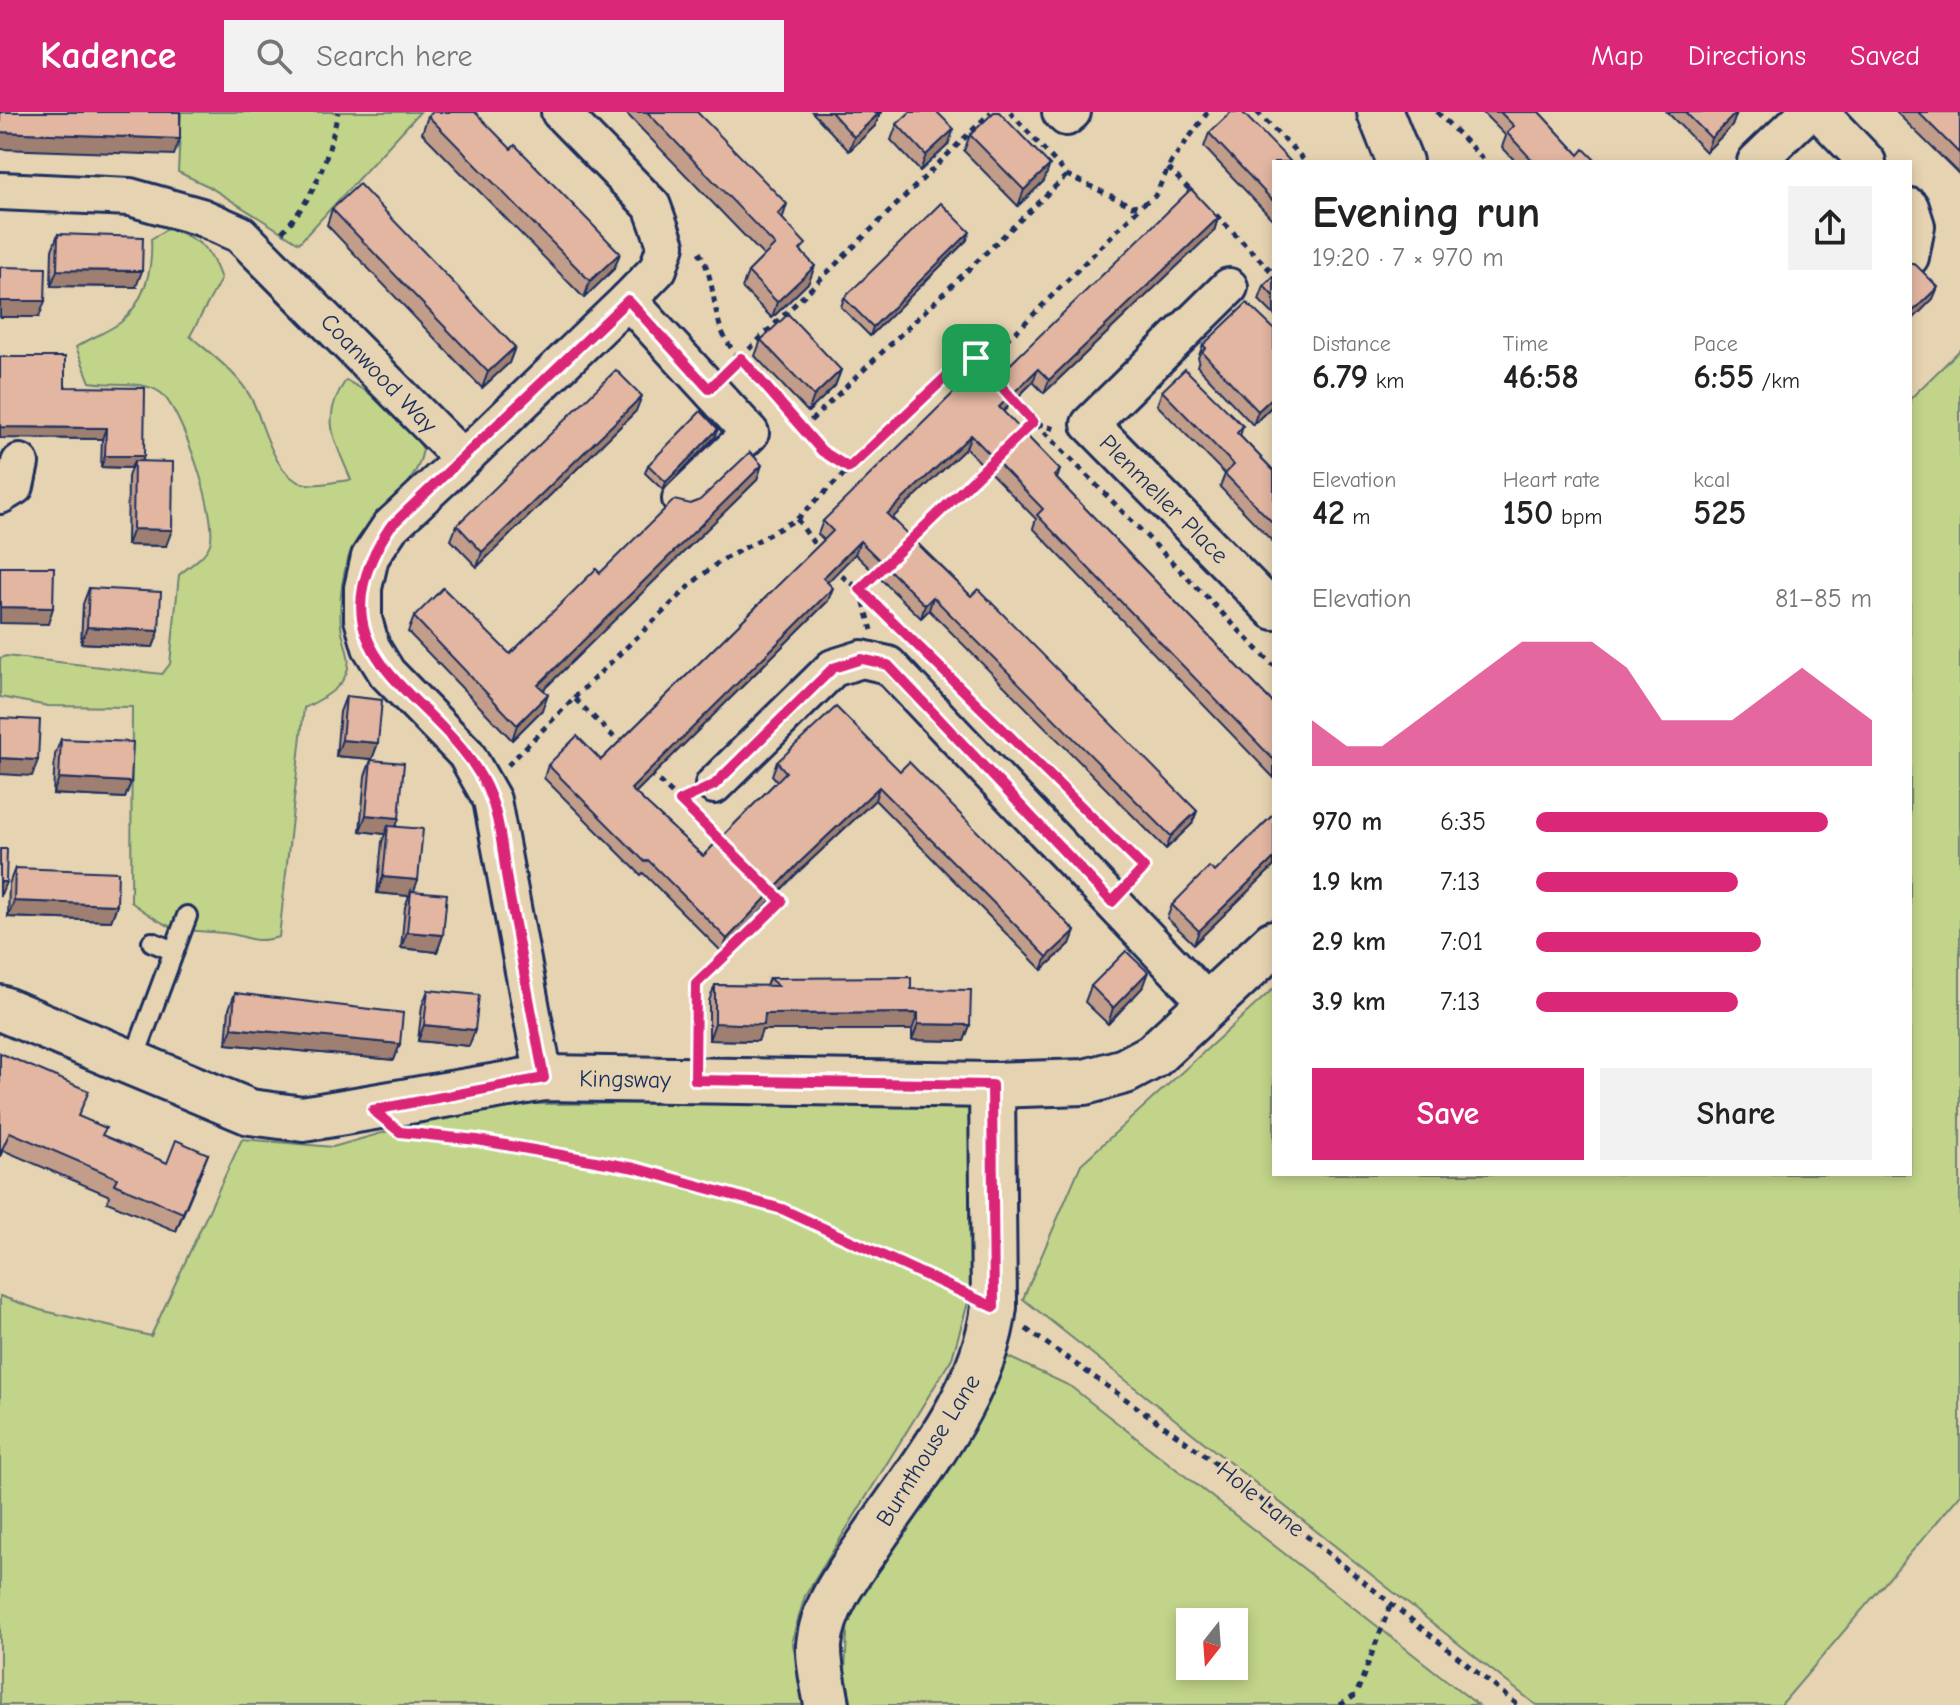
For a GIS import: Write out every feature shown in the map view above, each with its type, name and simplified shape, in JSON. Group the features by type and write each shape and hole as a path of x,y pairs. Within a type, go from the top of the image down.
{"street":[{"path":"544,1078 492,800 466,754 387,673 371,647 363,619 363,588 370,557 390,527 658,269 666,245 652,206 560,112"},
{"path":"1061,112 1066,117 1072,112"},
{"path":"1380,112 1399,160"},
{"path":"1758,160 1808,112"},
{"path":"1819,112 1865,160"},
{"name":"Coanwood Way","path":"0,191 130,197 201,217 240,234 463,459"},
{"path":"1912,213 1916,226 1912,247"},
{"name":"Plenmeller Place","path":"1235,293 1171,356 1090,424 1272,609"},
{"path":"628,300 750,433 681,499"},
{"path":"0,495 15,486 20,463"},
{"path":"714,785 833,668 862,659 888,665 1210,1005"},
{"name":"Kingsway","path":"132,1064 250,1112 303,1119 544,1078 992,1085 1085,1082 1125,1071 1153,1056 1272,945"},
{"path":"0,1008 132,1064"},
{"name":"Burnthouse Lane","path":"827,1705 819,1643 825,1619 845,1579 967,1395 990,1341 994,1307 992,1085"}],"lane":[{"path":"132,1064 187,916"},
{"path":"152,942 174,951"}],"path":[{"path":"262,254 313,193 327,163 338,112"},
{"path":"709,389 991,112"},
{"path":"1010,112 1067,175 1120,202 1143,204"},
{"path":"486,787 574,698 719,562 797,519 948,375 1014,334 1143,204 1155,196 1168,168 1195,125 1208,112"},
{"path":"1257,112 1304,160"},
{"path":"1437,112 1484,160"},
{"path":"1168,168 1198,198"},
{"path":"802,429 1067,175"},
{"path":"652,206 684,229 706,263 721,331 741,358 822,451 849,468"},
{"path":"1208,208 1272,272"},
{"path":"976,358 1033,422 1272,664"},
{"path":"1012,443 1033,422"},
{"path":"904,547 990,464"},
{"path":"797,519 821,554"},
{"path":"829,566 860,589 917,645"},
{"path":"860,589 882,568"},
{"path":"940,667 1144,868 1112,902"},
{"path":"574,698 627,750"},
{"path":"648,770 725,846"},
{"path":"680,801 714,785"},
{"path":"695,1080 696,984 782,901 770,890"},
{"name":"Hole Lane","path":"431,1135 635,1168 782,1209 994,1307 1205,1455 1518,1705"},
{"path":"1340,1705 1356,1695 1391,1604"}],"green space":[{"path":"181,112 420,112 299,243 208,186 178,172"},
{"path":"169,228 202,246 213,259 221,279 190,336 242,384 279,463 296,481 323,484 351,480 335,441 331,418 333,406 346,380 395,408 423,449 410,481 364,530 348,559 340,608 348,666 336,688 304,708 279,937 269,939 255,940 233,934 174,928 131,902 132,707 48,706 0,697 0,658 6,656 162,674 170,664 179,575 201,557 210,544 209,512 197,466 179,420 161,393 146,386 90,382 76,347 117,325 129,314 146,284 151,262 151,239"},
{"path":"1960,350 1960,1495 1781,1705 1536,1705 1023,1299 1081,1164 1272,990 1272,1176 1912,1176 1912,397"},
{"path":"500,1104 967,1104 975,1113 978,1268 952,1358 805,1596 792,1640 806,1705 0,1705 0,1296 40,1310 151,1336 242,1139 333,1147 427,1120"},
{"path":"1004,1355 1070,1386 1478,1705 852,1705 845,1671 848,1616"}],"building":[{"path":"0,112 180,112 180,139 0,132"},
{"path":"433,112 475,112 511,149 515,145 620,253 590,281 428,116"},
{"path":"647,112 697,112 787,204 778,214 806,244 800,250 815,266 777,302 748,272 775,245"},
{"path":"831,112 880,112 854,137"},
{"path":"910,112 937,112 954,129 926,155 897,124"},
{"path":"994,112 999,112 1050,165 1024,190 970,135"},
{"path":"1231,112 1242,112 1289,160 1272,160 1272,200 1209,133"},
{"path":"1500,112 1539,112 1579,155 1584,149 1595,160 1532,160 1507,133 1514,126"},
{"path":"1685,112 1737,112 1711,138"},
{"path":"1918,112 1960,112 1960,154"},
{"path":"359,184 515,347 488,372 332,209"},
{"path":"1191,189 1218,218 1049,380 1038,369 999,407 1060,470 1054,476 1272,702 1272,758 1037,515 1043,509 971,435 887,514 971,596 978,589 1197,811 1171,836 933,597 925,605 860,541 823,578 833,588 631,789 703,856 786,772 777,762 836,707 900,771 909,762 1075,931 1047,957 879,787 800,862 727,939 548,765 577,736 601,760 833,531 823,521 980,367 994,380"},
{"path":"941,203 970,232 873,327 844,298"},
{"path":"58,234 143,237 142,271 57,270"},
{"path":"1912,264 1938,287 1912,312"},
{"path":"0,267 46,268 45,301 0,301"},
{"path":"1272,278 1272,295 1264,286"},
{"path":"1247,303 1272,327 1272,398 1258,411 1202,352 1206,348 1203,345"},
{"path":"788,314 841,370 814,396 761,340"},
{"path":"0,357 65,357 65,387 145,388 144,456 105,456 106,428 0,427"},
{"path":"1185,369 1243,426 1237,433 1272,469 1272,522 1225,474 1234,465 1162,391"},
{"path":"616,370 642,396 482,552 457,525"},
{"path":"701,411 718,429 666,482 648,465"},
{"path":"750,452 762,465 538,685 548,694 517,725 414,617 443,588 510,654 596,569 600,573 674,500 691,504 700,500"},
{"path":"134,461 173,462 172,530 133,529"},
{"path":"0,567 54,567 53,608 0,607"},
{"path":"89,588 161,592 159,631 87,627"},
{"path":"346,696 382,700 378,743 342,740"},
{"path":"0,718 40,720 38,760 0,758"},
{"path":"61,739 133,742 131,782 59,778"},
{"path":"371,760 404,763 399,818 366,815"},
{"path":"1272,816 1272,860 1199,931 1172,905 1209,867 1215,872"},
{"path":"388,826 423,829 418,880 383,877"},
{"path":"0,849 7,849 6,882 0,882"},
{"path":"15,868 118,872 117,905 14,901"},
{"path":"411,891 447,894 443,935 407,932"},
{"path":"1126,951 1148,972 1113,1008 1091,986"},
{"path":"911,977 911,989 971,990 970,1025 918,1024 918,1013 765,1014 764,1025 715,1023 715,985 778,986 769,978"},
{"path":"428,990 479,995 475,1030 424,1025"},
{"path":"235,993 403,1013 400,1044 232,1028"},
{"path":"0,1053 89,1091 78,1116 106,1128 102,1135 167,1163 176,1140 208,1154 183,1213 114,1184 117,1178 10,1132 0,1154"}],"route":[{"path":"628,300 709,389 741,358 822,451 849,468 919,400 948,375 976,358 1033,422 860,589 1144,868 1112,902 888,665 862,659 833,668 714,785 680,801 782,901 696,984 695,1080 992,1085 994,1307 782,1209 635,1168 477,1140 400,1132 373,1110 544,1078 492,800 466,754 387,673 371,647 363,619 363,588 370,557 390,527 628,300"}]}
